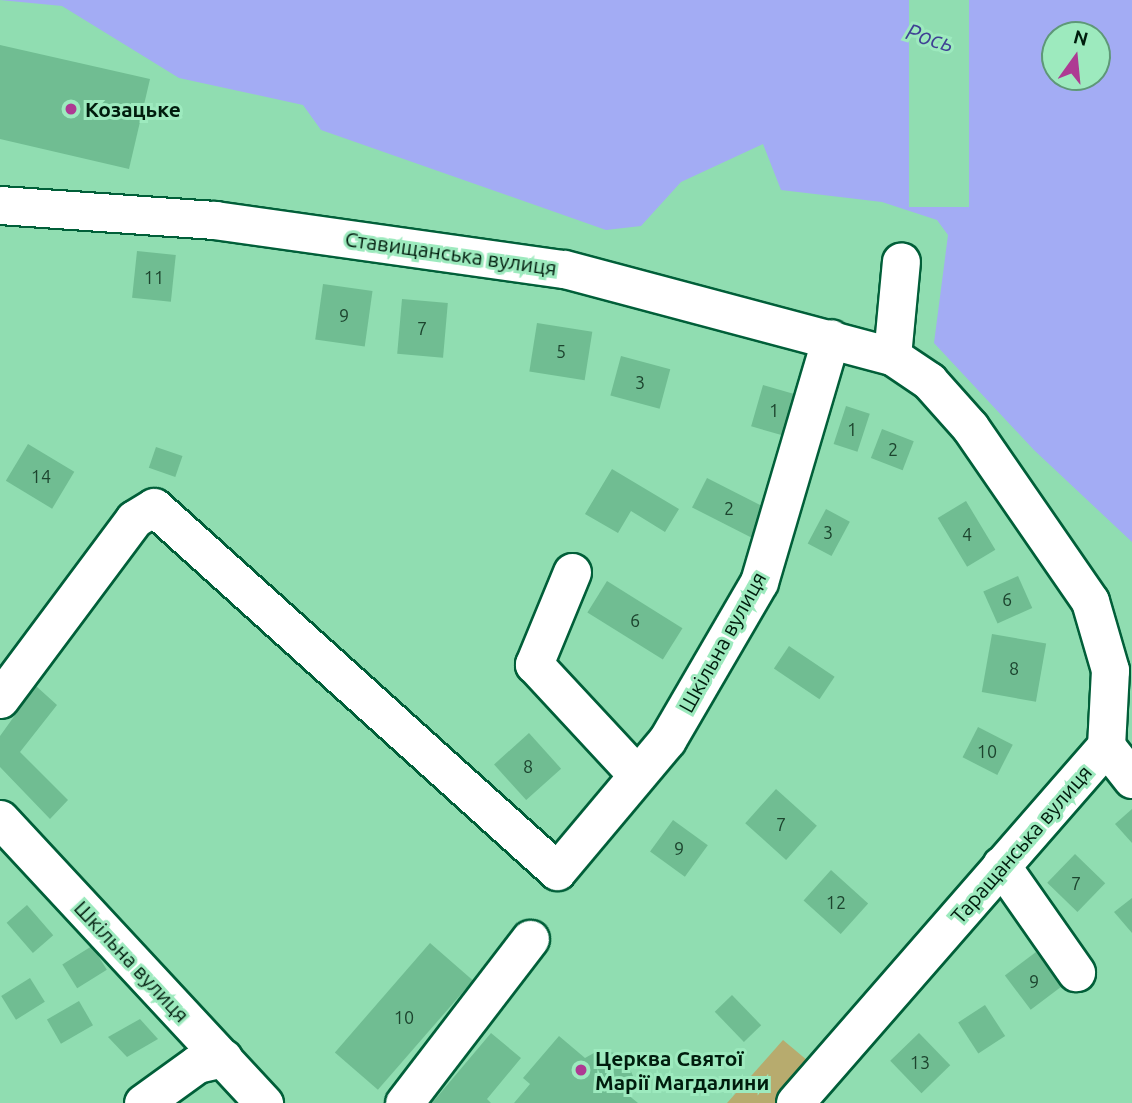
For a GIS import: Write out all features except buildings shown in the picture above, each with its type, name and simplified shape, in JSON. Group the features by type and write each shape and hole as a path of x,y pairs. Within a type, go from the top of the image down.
{"street":[{"name":"Ставищанська вулиця","path":"0,205 214,219 564,269 892,356"},
{"path":"892,356 901,261"},
{"name":"Шкільна вулиця","path":"0,699 135,519 154,507 557,871 667,740 759,582 831,338"},
{"name":"Таращанська вулиця","path":"795,1103 1105,746 1110,670 1090,601 971,427 929,381 892,356"},
{"path":"572,572 534,664 637,775"},
{"path":"1105,746 1132,779"},
{"name":"Шкільна вулиця","path":"0,819 264,1103"},
{"path":"1001,865 1076,972"},
{"path":"404,1103 530,939"},
{"path":"143,1103 197,1065 223,1058"}],"shaded area":[{"path":"783,1040 814,1066 780,1103 727,1103"}],"water":[{"name":"Рось","path":"0,0 1132,0 1132,542 1034,450 934,343 948,235 937,220 882,202 781,190 763,144 681,182 641,226 606,230 321,130 303,105 179,78 62,6"}],"pier":[{"path":"909,0 969,0 969,207 909,207"}],"place":[{"name":"Козацьке","path":"71,109"},
{"name":"Церква Святої Марії Магдалини","path":"581,1070"}]}
